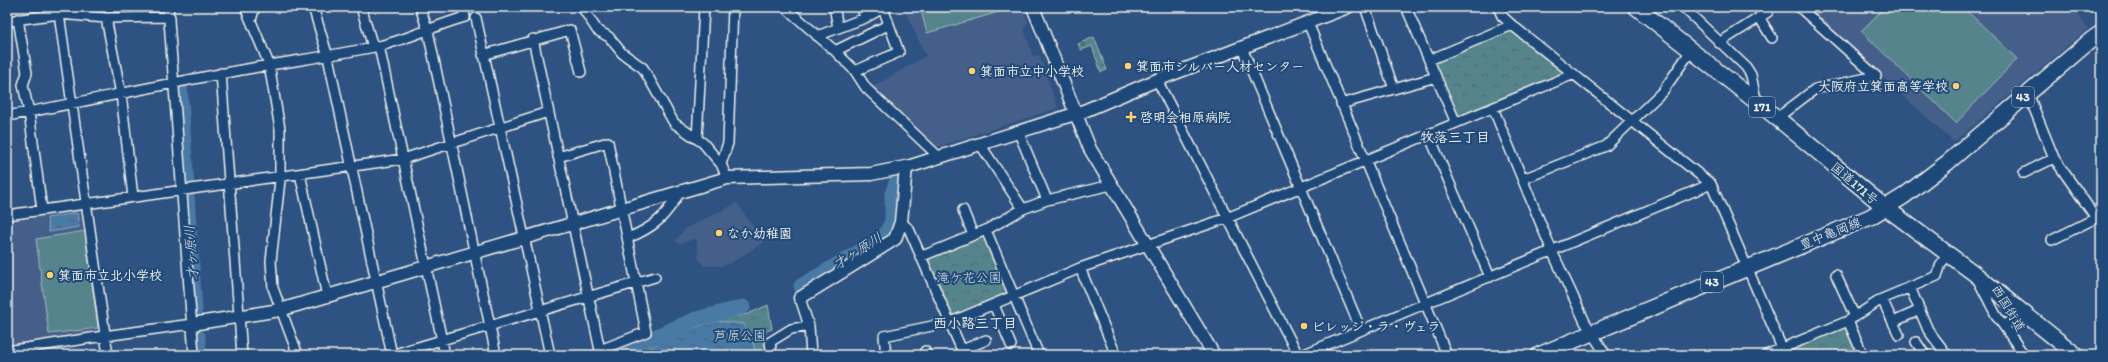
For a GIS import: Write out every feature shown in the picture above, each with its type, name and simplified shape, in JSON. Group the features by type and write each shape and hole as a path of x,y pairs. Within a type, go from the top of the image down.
{"main road":[{"name":"国道171号","path":"1636,7 1690,52 1777,118 1886,208 1948,253 2076,355"},
{"name":"豊中亀岡線","path":"1539,355 1870,217 1886,208 1947,163 2101,33"}],"street":[{"path":"168,7 170,17 194,355"},
{"path":"245,7 270,64 280,129 280,176 271,261 273,288 298,355"},
{"path":"251,20 255,7"},
{"path":"313,7 328,57 353,166 392,355 654,276"},
{"path":"361,7 376,46 403,159 445,355"},
{"path":"420,7 428,31 496,355"},
{"path":"7,116 174,84 221,73 270,64 328,57 376,46 428,31 446,22 465,17 463,7"},
{"path":"582,7 596,30 609,37 622,53 643,68 674,123 703,143 721,164 727,178"},
{"path":"697,138 704,7"},
{"path":"721,164 728,143 733,7"},
{"path":"785,7 835,51 855,71 866,88 939,157"},
{"path":"834,7 838,27"},
{"path":"862,7 865,18"},
{"path":"1033,7 1090,149 1214,355"},
{"path":"7,352 280,310 572,222 727,178 737,179 871,174 906,167 1075,114 1157,80 1348,7"},
{"path":"1365,7 1394,89"},
{"path":"1406,7 1456,123"},
{"path":"1498,7 1502,16 1512,25 1711,184 1784,352"},
{"path":"1777,118 1815,89 1876,76 1799,7"},
{"path":"817,36 865,18 883,8 899,52 855,71"},
{"path":"1687,8 1719,43 1746,67 1751,75 1755,95 1752,99"},
{"path":"7,21 58,10 106,18 170,17"},
{"path":"58,10 104,336 108,355"},
{"path":"1719,43 1768,12"},
{"path":"1759,17 1772,38"},
{"path":"106,18 121,94 133,197"},
{"path":"476,18 550,355"},
{"path":"18,19 27,73 22,85 29,112 42,210"},
{"path":"1308,23 1447,355"},
{"path":"835,51 888,25"},
{"path":"1429,60 1512,25"},
{"path":"483,54 570,30 581,72"},
{"path":"533,39 548,112 600,350 646,332 608,142 558,157"},
{"path":"1242,48 1302,187 1361,330"},
{"path":"1523,179 1606,146 1663,91 1690,52"},
{"path":"221,73 228,184 242,355"},
{"path":"881,355 886,355 884,336 950,322 1016,296 1080,268 1227,218 1574,74"},
{"path":"1341,104 1436,77"},
{"path":"1157,80 1298,355"},
{"path":"2027,94 2054,158 2096,218 2052,240"},
{"path":"1493,108 1552,251 1591,333 1606,355"},
{"path":"7,215 403,159 548,112"},
{"path":"1018,131 1047,200"},
{"path":"1428,134 1490,277"},
{"path":"980,144 1023,209"},
{"path":"2024,173 2054,158"},
{"path":"811,355 809,326 800,298 896,239 901,222 906,167"},
{"path":"300,174 327,296"},
{"path":"1302,355 1425,305 1711,184"},
{"path":"920,257 986,230 1023,209 1047,200 1111,185"},
{"path":"628,238 647,230 668,212 680,192"},
{"path":"963,210 973,235"},
{"path":"901,222 909,229 963,353 986,340"},
{"path":"986,230 1016,296 1039,355"},
{"path":"1766,355 1784,352 1851,319 1882,299 1937,276 1941,264 1948,253"},
{"path":"1080,268 1116,355"},
{"name":"西国街道","path":"1975,274 2004,326 2024,355"},
{"path":"1836,275 1863,355"},
{"path":"1910,287 1928,330 1947,355"},
{"path":"1882,299 1899,335"},
{"path":"994,305 1011,345"},
{"path":"1894,322 1920,310"},
{"path":"2004,326 2022,313"},
{"path":"772,355 770,342 791,329 809,326"},
{"path":"1916,342 1925,355"}],"shaded area":[{"name":"箕面市立中小学校","path":"903,7 1022,7 1028,22 1024,29 1033,56 1039,55 1058,108 937,147 872,87 926,56"},
{"name":"大阪府立箕面高等学校","path":"1805,7 2073,7 2088,29 1954,142"},
{"name":"なか幼稚園","path":"737,203 764,242 731,263 722,266 704,266 699,259 696,238 680,244 675,241 686,228"},
{"name":"箕面市立北小学校","path":"83,207 100,332 7,347 7,218"}],"green space":[{"path":"920,7 1016,7 927,33"},
{"path":"1885,7 1963,7 2017,59 1956,123 1861,31"},
{"path":"1508,31 1517,31 1564,71 1563,75 1463,116 1456,114 1434,63 1437,60"},
{"path":"1094,37 1107,70 1101,72 1092,46 1081,50 1078,44"},
{"path":"85,231 98,328 49,334 36,239"},
{"name":"滝ケ花公園","path":"984,236 1008,290 1007,295 954,316 929,263 931,257"},
{"name":"芦原公園","path":"768,305 772,329 761,333 768,355 639,355 644,348 669,333 703,322 748,314"},
{"path":"1843,327 1848,330 1858,355 1788,355 1789,350"}],"water":[{"path":"77,213 79,227 49,232 47,218"},
{"name":"芦原公園","path":"717,321 744,324 758,355 644,355 668,338"}],"waterway":[{"name":"才ヶ原川","path":"180,86 187,187"},
{"path":"155,91 168,89"},
{"name":"才ヶ原川","path":"801,286 884,237 892,221 892,194 897,180"},
{"name":"才ヶ原川","path":"187,196 195,310"},
{"name":"才ヶ原川","path":"652,338 696,319 743,307"},
{"name":"才ヶ原川","path":"198,336 199,355"},
{"name":"才ヶ原川","path":"613,355 640,345"}],"place":[{"name":"箕面市シルバー人材センター","path":"1128,66"},
{"name":"箕面市立中小学校","path":"972,71"},
{"name":"大阪府立箕面高等学校","path":"1956,86"},
{"name":"啓明会相原病院","path":"1131,117"},
{"name":"なか幼稚園","path":"719,233"},
{"name":"箕面市立北小学校","path":"50,275"},
{"name":"ビレッジ・ラ・ヴェラ","path":"1304,326"}],"district":[{"name":"牧落三丁目","path":"1455,137"},
{"name":"西小路三丁目","path":"975,323"}]}
